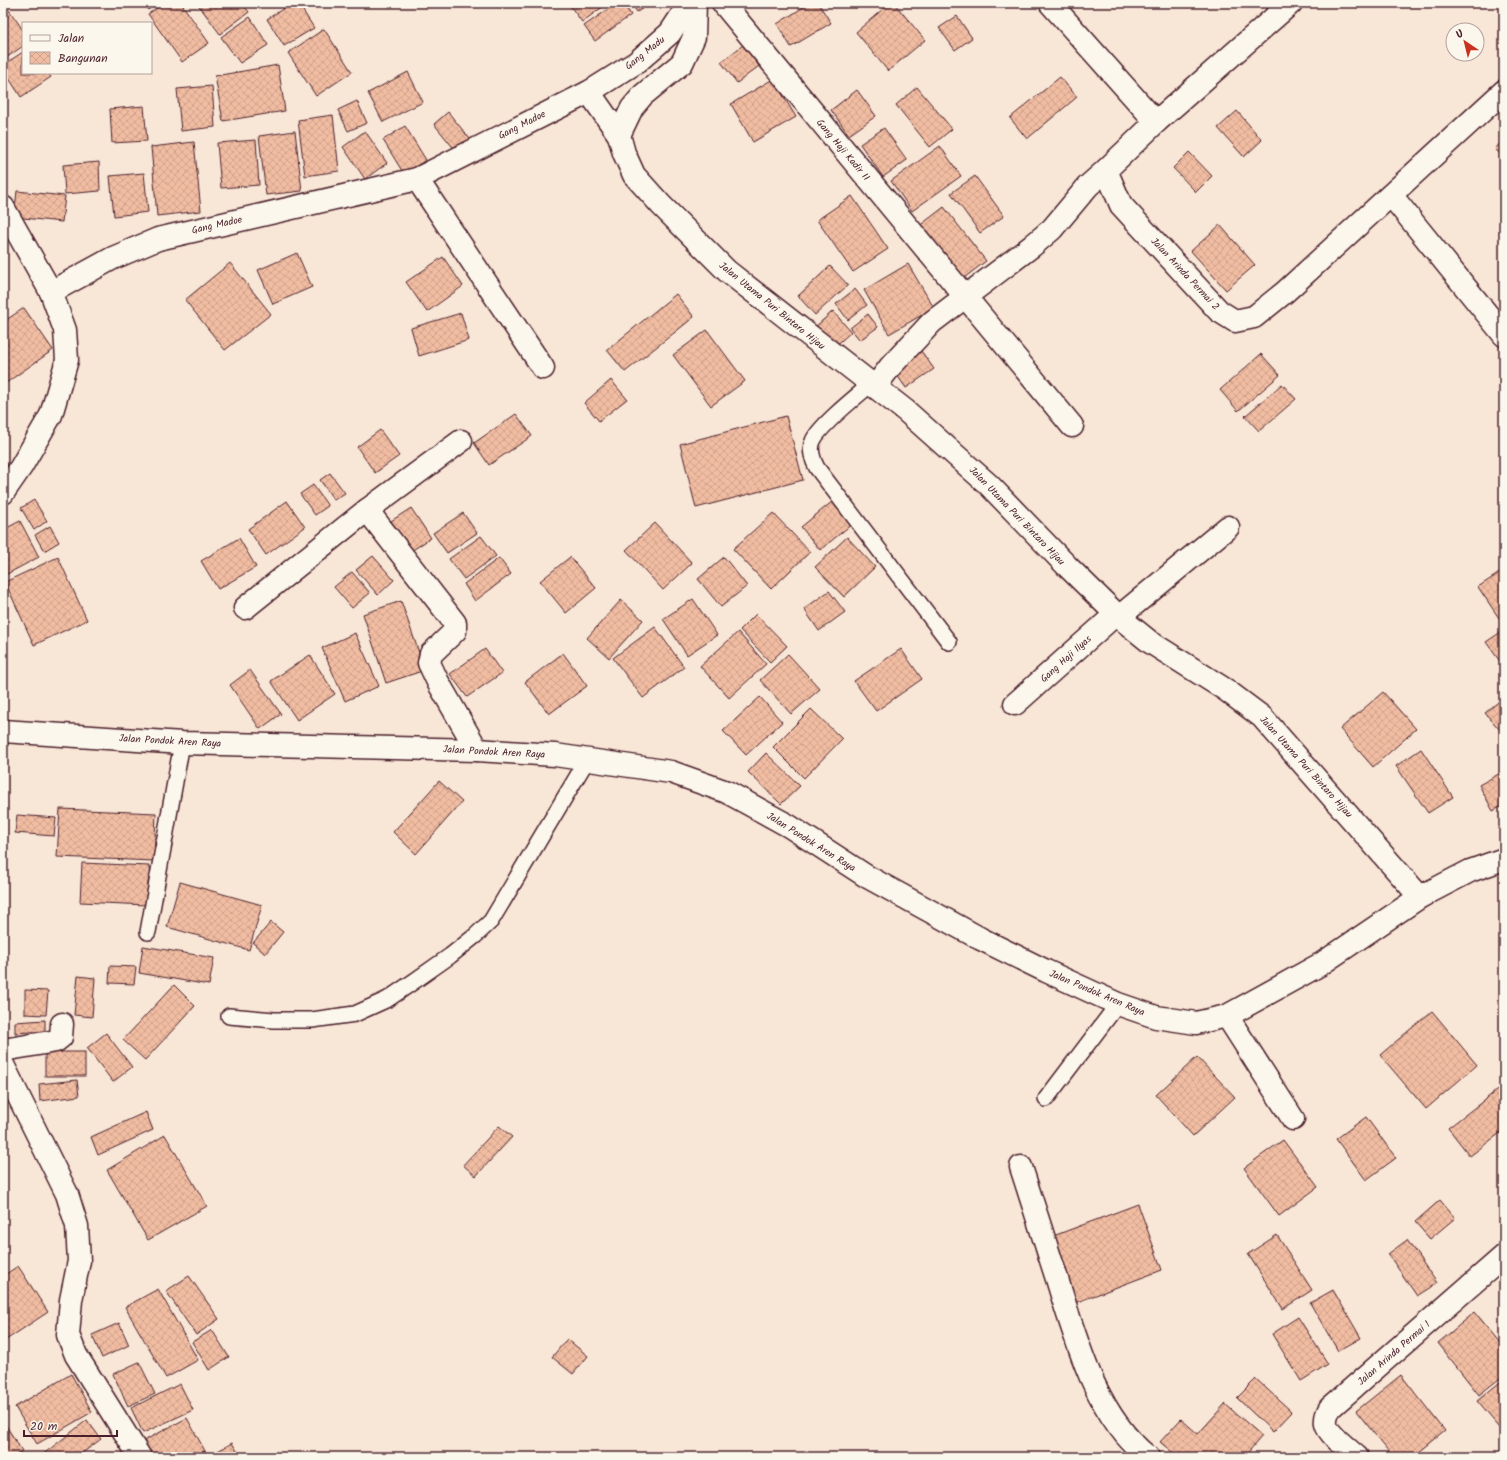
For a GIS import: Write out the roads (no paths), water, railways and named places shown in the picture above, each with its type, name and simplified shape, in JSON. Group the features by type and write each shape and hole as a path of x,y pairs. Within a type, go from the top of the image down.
{"street":[{"name":"Gang Madu","path":"589,92 637,62 648,53 670,33 690,3"},
{"path":"619,135 632,108 643,95 682,63 694,37 695,3"},
{"name":"Gang Haji Kadir II","path":"723,3 1072,426"},
{"path":"1050,3 1156,122"},
{"path":"873,386 932,322 1052,229 1088,186 1156,122 1291,3"},
{"name":"Jalan Arinda Permai 2","path":"1106,170 1121,204 1219,311 1235,321 1254,317 1285,292 1504,91"},
{"name":"Jalan Utama Puri Bintaro Hijau","path":"589,92 619,135 624,153 634,174 661,205 727,271 906,411 989,484 1067,566 1118,616 1150,642 1226,690 1262,717 1420,897"},
{"name":"Gang Madoe","path":"51,292 113,258 158,239 417,179 589,92"},
{"path":"417,179 543,368"},
{"path":"1391,195 1504,335"},
{"path":"3,207 51,292 65,330 67,360 51,415 3,493"},
{"path":"245,608 368,510 461,441"},
{"path":"368,510 455,623 455,631 431,654 429,662 431,669 477,750"},
{"name":"Gang Haji Ilyas","path":"1015,704 1118,616 1228,527"},
{"name":"Jalan Pondok Aren Raya","path":"3,732 182,743 477,750 555,755 671,772 727,792 789,826 866,876 981,939 1046,972 1118,1004 1156,1017 1196,1023 1227,1016 1321,964 1420,897 1470,871 1504,859"},
{"path":"1227,1016 1293,1119"},
{"path":"3,1050 56,1042 61,1037 62,1024"},
{"path":"3,1065 67,1194 77,1226 79,1261 71,1300 68,1335 76,1355 140,1457"},
{"path":"1021,1166 1067,1312 1093,1383 1121,1431 1139,1450 1148,1457"},
{"name":"Jalan Arinda Permai 1","path":"1357,1457 1331,1433 1326,1425 1326,1416 1330,1408 1504,1256"}],"lane":[{"path":"873,386 819,431 812,442 813,461 948,642"},
{"path":"148,932 182,743"},
{"path":"229,1016 274,1020 312,1020 355,1014 388,999 450,956 491,921 587,760"},
{"path":"1046,1099 1118,1004"}]}
